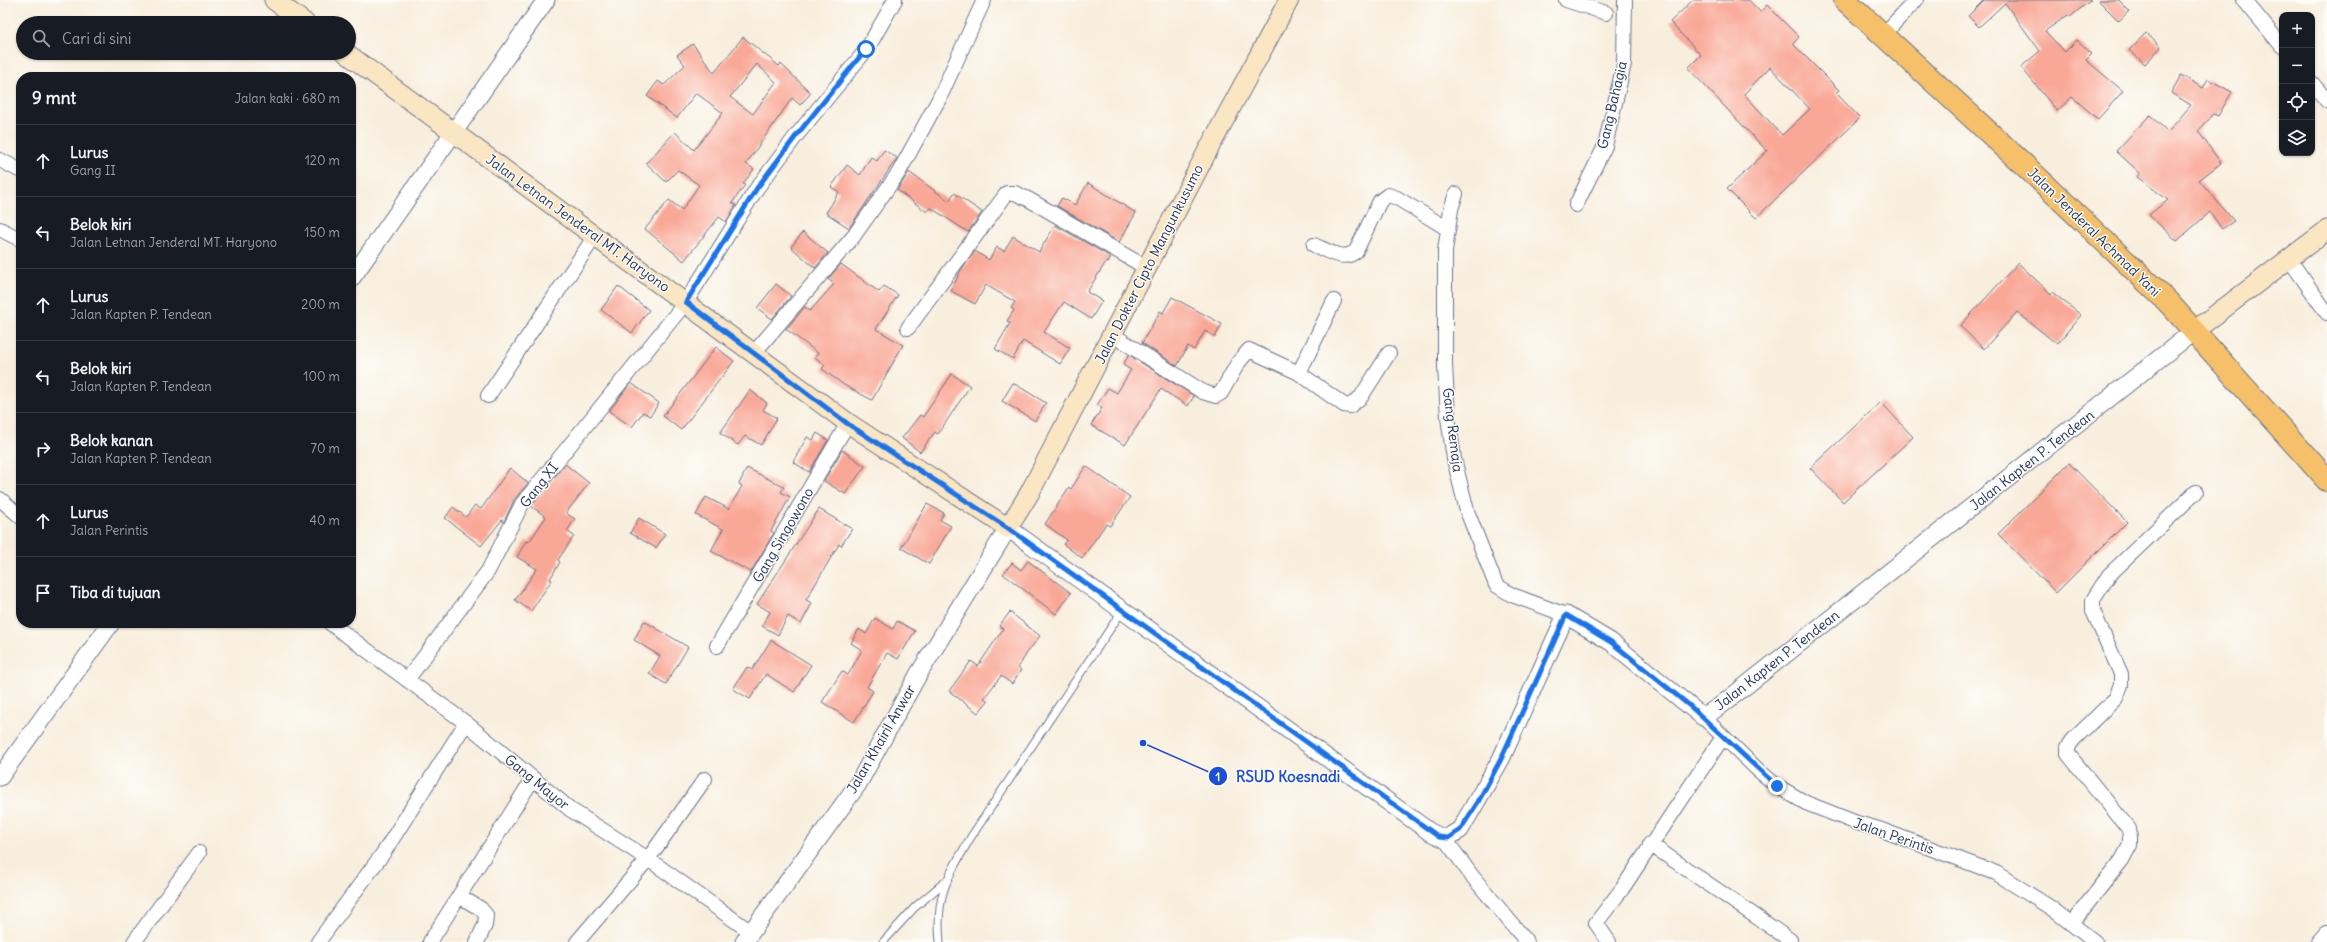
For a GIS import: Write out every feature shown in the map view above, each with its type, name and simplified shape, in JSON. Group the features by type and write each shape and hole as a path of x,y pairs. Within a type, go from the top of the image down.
{"main road":[{"path":"274,0 296,16"},
{"name":"Jalan Dokter Cipto Mangunkusumo","path":"1008,528 1029,494 1113,335 1146,268 1289,0"},
{"name":"Jalan Jenderal Achmad Yani","path":"1845,0 1884,34 2000,145 2035,174 2168,302 2327,480"},
{"name":"Jalan Letnan Jenderal MT. Haryono","path":"356,60 686,302 753,354 848,424 1008,528"},
{"path":"2194,331 2327,230"}],"street":[{"path":"356,272 455,133 546,0"},
{"name":"Gang XI","path":"407,680 488,571 522,504 686,302 757,188 796,136 866,49 895,0"},
{"path":"753,354 853,237 899,172 939,99 984,0"},
{"path":"1566,0 1606,13"},
{"name":"Gang Bahagia","path":"1576,205 1605,146 1624,64 1625,0"},
{"path":"1884,34 1916,0"},
{"path":"2244,0 2279,42"},
{"path":"2314,84 2327,101"},
{"path":"0,160 16,169"},
{"path":"908,328 1007,193 1015,193 1028,199 1146,268"},
{"name":"Gang Remaja","path":"1456,194 1448,229 1445,312 1448,417 1454,459 1467,511 1496,585 1512,595 1566,615"},
{"path":"1314,246 1341,256 1352,255 1356,251 1380,202 1388,195 1397,198 1448,229"},
{"path":"0,229 16,237"},
{"path":"488,396 595,236"},
{"path":"2289,259 2327,313"},
{"path":"1299,373 1334,301"},
{"name":"Jalan Kapten P. Tendean","path":"1566,615 1611,642 1703,717 1720,706 2194,331"},
{"path":"1113,335 1211,396 1221,393 1238,363 1249,350 1299,373 1344,405 1350,406 1361,397 1389,353"},
{"name":"Gang Singowono","path":"717,646 848,424"},
{"path":"2072,923 2122,860 2130,845 2129,829 2068,754 2068,747 2073,740 2116,698 2121,685 2121,674 2093,611 2093,600 2109,575 2196,492"},
{"path":"0,500 16,513"},
{"path":"1008,528 1450,845 1472,876 1527,942"},
{"name":"Jalan Khairil Anwar","path":"748,937 858,784 918,675 1008,528"},
{"path":"1450,845 1501,759 1566,615"},
{"path":"2,769 107,628"},
{"name":"Gang Mayor","path":"337,628 466,723 532,780 571,810 648,859 748,937"},
{"name":"Jalan Perintis","path":"1703,717 1777,786 1806,803 1996,873 2072,923 2095,942"},
{"path":"318,942 384,852 466,723"},
{"path":"1609,942 1596,923 1622,889 1650,844 1723,737"},
{"path":"577,942 648,859 705,779"},
{"path":"430,942 532,780"},
{"path":"1650,844 1790,940"},
{"path":"134,942 199,853"},
{"path":"459,896 481,909 486,915 485,925 477,942"},
{"path":"2318,942 2327,932"}],"lane":[{"path":"940,942 938,908 946,881 971,837 1122,611"},
{"path":"883,942 915,907 946,881"}],"building":[{"path":"1693,0 1749,0 1760,12 1767,5 1799,37 1793,44 1839,90 1836,93 1860,118 1756,218 1727,189 1767,151 1688,68 1701,55 1670,22","holes":["1770,67 1810,109 1782,135 1744,94"]},
{"path":"1984,0 2091,0 2070,17 2068,15 2045,31 2065,52 2077,40 2092,54 2086,60 2123,91 2098,119 2072,97 2057,111 2021,67 2040,51 2005,3 1979,27 1968,16"},
{"path":"2098,0 2119,0 2129,11 2119,21"},
{"path":"2146,33 2161,47 2145,64 2129,50"},
{"path":"743,37 779,66 781,64 811,93 800,105 792,98 746,164 754,169 732,203 736,205 726,222 719,217 684,261 645,229 669,200 682,210 699,185 678,170 666,182 646,163 675,132 694,150 723,113 696,93 677,118 647,96 658,81 664,85 685,65 677,55 693,44 714,73","holes":["757,64 776,82 753,114 730,97"]},
{"path":"2181,75 2203,88 2208,79 2232,92 2218,116 2214,114 2198,131 2221,163 2199,180 2234,221 2222,229 2210,212 2177,241 2149,215 2168,200 2137,177 2140,173 2116,151 2150,115 2168,132 2191,105 2171,93"},
{"path":"884,150 897,158 849,228 826,213 839,192 831,187 847,165 860,175 871,157 877,161"},
{"path":"909,172 949,201 954,193 982,212 968,232 931,208 927,212 897,190"},
{"path":"1088,183 1136,213 1119,242 1057,206 1062,198 1075,205"},
{"path":"1055,225 1111,257 1108,263 1106,262 1087,292 1102,301 1091,319 1064,302 1044,332 1070,348 1060,364 1023,341 1013,359 995,349 1010,323 1007,321 1014,310 1011,308 1015,302 986,285 975,304 951,291 961,270 975,251 989,260 997,247 1004,251 1013,236 1039,252"},
{"path":"803,232 828,253 815,268 791,247"},
{"path":"2018,263 2051,294 2052,292 2081,315 2057,344 2017,312 1984,349 1960,326"},
{"path":"841,264 879,292 884,286 898,295 876,329 903,345 872,400 844,385 822,369 825,365 815,357 818,353 786,329 805,307 810,311 834,284 828,279"},
{"path":"776,284 791,296 772,319 757,308"},
{"path":"618,286 649,310 632,333 601,310"},
{"path":"1172,297 1222,324 1215,337 1205,331 1194,350 1188,346 1177,366 1142,343 1160,311 1163,313"},
{"path":"716,347 734,361 681,430 663,416"},
{"path":"1129,355 1194,396 1188,406 1161,389 1125,445 1091,425 1102,408 1097,405 1108,388 1117,393 1131,370 1123,365"},
{"path":"952,374 970,386 938,434 935,432 920,452 902,438 920,415 923,417"},
{"path":"631,383 659,403 650,416 643,412 632,427 609,411"},
{"path":"1013,383 1046,403 1035,421 1002,401"},
{"path":"750,390 767,403 763,410 777,418 761,445 745,436 738,445 720,433"},
{"path":"1881,402 1913,437 1843,502 1810,468"},
{"path":"817,433 828,440 809,472 793,462 807,437 813,440"},
{"path":"842,450 865,466 845,494 824,481"},
{"path":"2069,463 2127,522 2056,593 1998,534"},
{"path":"565,464 589,483 566,513 575,519 567,531 574,536 558,560 560,562 550,579 552,580 531,611 515,600 537,569 517,557 526,541 529,542 546,517 531,506"},
{"path":"1086,466 1130,497 1110,526 1106,524 1082,558 1063,544 1067,540 1045,524 1069,487 1071,489"},
{"path":"510,468 528,483 514,500 504,522 502,520 481,546 445,518 453,507 466,517 475,505 481,509"},
{"path":"747,468 784,487 781,492 790,497 771,531 774,533 751,572 711,551 723,529 696,515 706,497 729,509 742,486 739,484"},
{"path":"927,504 944,513 940,520 951,526 929,564 901,548"},
{"path":"819,509 852,529 841,546 839,544 806,600 812,603 801,624 788,616 778,635 762,626 770,612 757,604"},
{"path":"639,518 665,534 656,548 630,533"},
{"path":"1028,561 1071,593 1056,614 1003,574 1012,563 1021,570"},
{"path":"1010,612 1040,636 1018,668 1021,670 1012,684 1001,676 984,698 988,701 978,713 949,691 971,661 978,666 1003,629 999,626"},
{"path":"875,618 893,629 897,621 915,631 898,659 887,653 867,687 873,691 854,722 822,702 842,671 848,675 862,650 851,643 859,629 866,634"},
{"path":"644,621 688,647 666,684 649,674 660,656 634,640"},
{"path":"771,640 811,665 794,692 766,674 750,699 733,689 747,667 752,670"}],"place":[{"name":"RSUD Koesnadi","path":"1143,743"}],"route":[{"path":"866,49 833,92 796,136 757,188 686,302 753,354 848,424 1008,528 1439,837 1445,839 1460,830 1478,802 1501,759 1524,705 1566,615 1611,642 1690,706 1777,786"}]}
